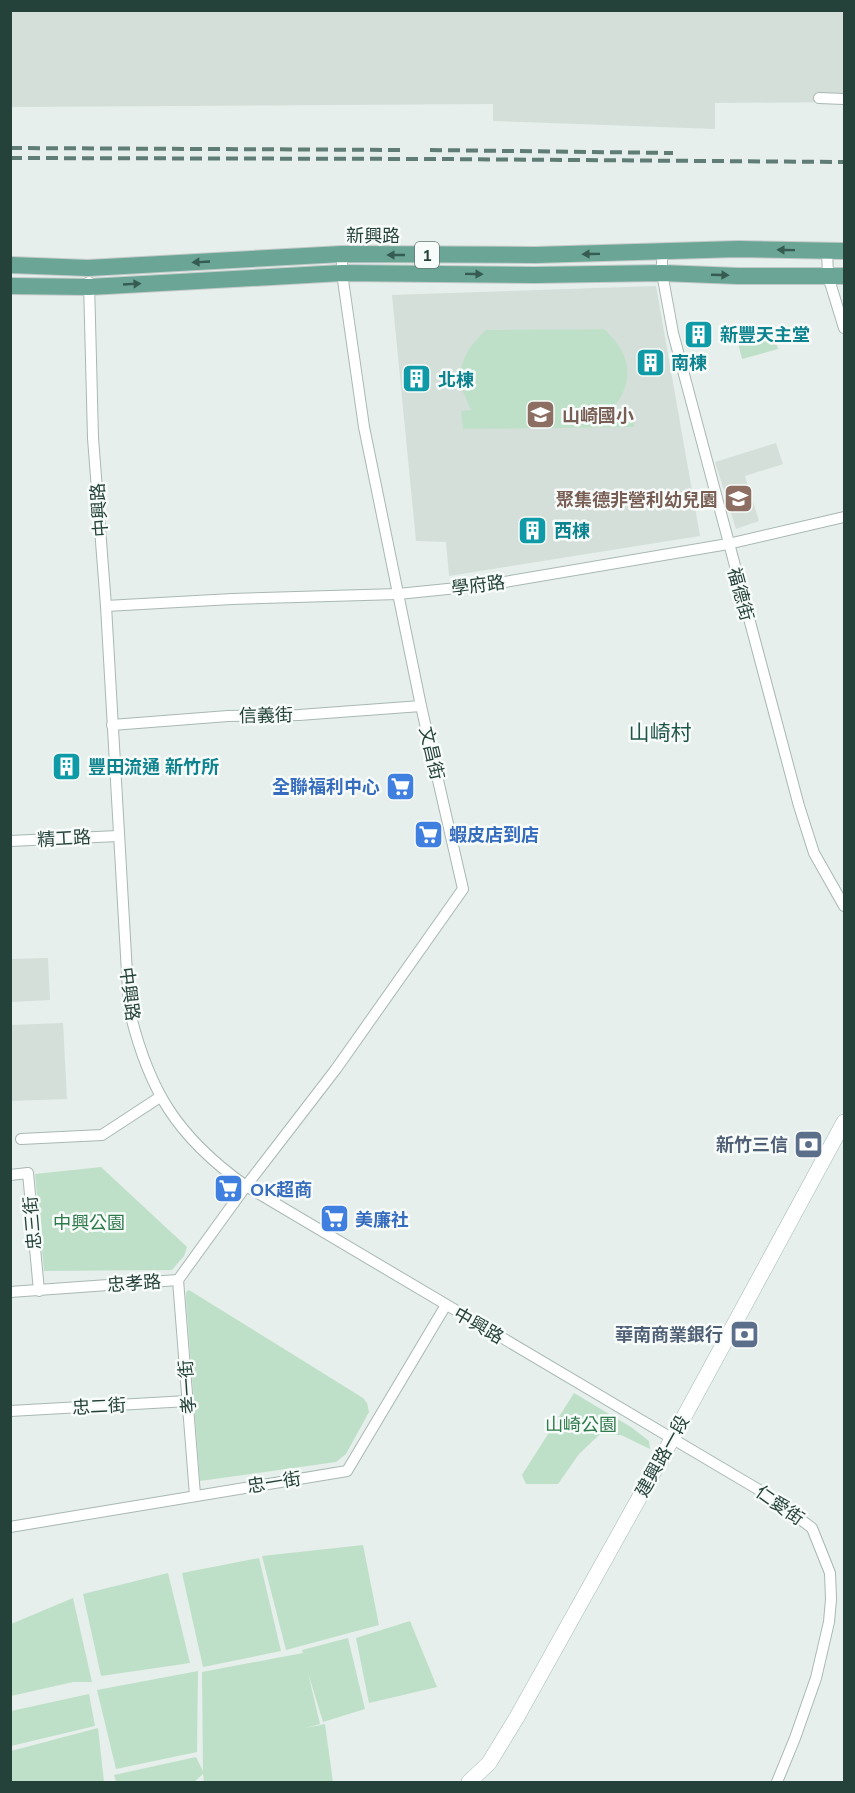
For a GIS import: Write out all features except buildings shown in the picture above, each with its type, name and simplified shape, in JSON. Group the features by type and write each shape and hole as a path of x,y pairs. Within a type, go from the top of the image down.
{"main road":[{"name":"新興路","path":"10,265 88,268 342,254 503,255 738,249 844,251"},
{"name":"1","path":"10,286 89,287 342,273 534,275 662,273 836,276"}],"street":[{"path":"819,98 844,99"},
{"path":"827,250 836,276 844,328"},
{"name":"福德街","path":"662,252 662,273 673,333 799,806 814,853 844,906"},
{"name":"文昌街","path":"246,1186 336,1069 463,889 421,706 364,427 342,273 342,254"},
{"name":"中興路","path":"88,268 93,438 106,606 129,1008 142,1055 160,1096 193,1142 246,1186 672,1439"},
{"name":"學府路","path":"106,606 232,599 398,594 487,585 728,544 844,517"},
{"name":"信義街","path":"112,725 228,716 299,715 421,706"},
{"name":"精工路","path":"10,841 118,836"},
{"path":"21,1139 102,1135 160,1096"},
{"name":"建興路一段","path":"469,1782 489,1762 517,1717 672,1439 844,1122"},
{"name":"忠三街","path":"10,1175 28,1173 39,1290"},
{"name":"忠孝路","path":"10,1292 178,1280 246,1186"},
{"name":"孝一街","path":"178,1280 195,1495"},
{"name":"忠一街","path":"10,1527 347,1471 446,1305"},
{"name":"忠二街","path":"10,1411 188,1401"},
{"name":"仁愛街","path":"672,1439 771,1497 812,1528 830,1573 829,1622 816,1678 777,1782"}],"shaded area":[{"path":"10,11 844,11 844,102 715,103 715,129 493,121 493,104 11,107"},
{"name":"山崎國小","path":"656,286 700,536 449,576 446,542 416,541 392,295"},
{"name":"聚集德非營利幼兒園","path":"776,443 783,464 745,476 759,521 736,529 715,462"},
{"path":"48,958 50,1000 11,1002 11,959"},
{"path":"63,1023 67,1099 11,1101 11,1025"}],"green space":[{"path":"771,325 778,349 742,359 736,335"},
{"path":"604,329 622,352 627,369 627,378 621,397 606,416 635,417 634,427 463,429 461,411 471,410 462,386 462,367 471,347 486,330"},
{"name":"中興公園","path":"101,1167 187,1247 184,1256 172,1270 44,1271 35,1174"},
{"path":"189,1290 363,1398 369,1412 346,1454 336,1462 200,1481 186,1300 186,1292"},
{"name":"山崎公園","path":"574,1393 631,1427 649,1441 650,1449 621,1435 599,1435 579,1454 558,1484 526,1484 522,1475"},
{"path":"363,1545 379,1625 286,1650 262,1556"},
{"path":"259,1558 281,1651 203,1667 182,1573"},
{"path":"168,1573 190,1663 101,1676 83,1594"},
{"path":"73,1598 92,1682 73,1682 11,1696 11,1624"},
{"path":"410,1621 437,1687 369,1703 356,1638"},
{"path":"348,1638 365,1709 323,1722 308,1673 320,1724 306,1728 325,1724 333,1782 204,1782 203,1774 194,1782 116,1782 114,1775 196,1757 203,1771 202,1672 303,1653 302,1650"},
{"path":"198,1671 197,1752 116,1769 97,1690"},
{"path":"89,1694 95,1726 11,1746 11,1711"},
{"path":"98,1728 104,1782 11,1782 11,1751"}],"railway":[{"path":"10,148 403,150"},
{"path":"430,150 673,153"},
{"path":"10,158 844,162"}],"place":[{"name":"新豐天主堂","path":"699,334"},
{"name":"南棟","path":"650,362"},
{"name":"北棟","path":"417,379"},
{"name":"山崎國小","path":"541,415"},
{"name":"聚集德非營利幼兒園","path":"739,499"},
{"name":"西棟","path":"533,530"},
{"name":"豐田流通 新竹所","path":"67,766"},
{"name":"全聯福利中心","path":"401,786"},
{"name":"蝦皮店到店","path":"428,834"},
{"name":"新竹三信","path":"809,1144"},
{"name":"OK超商","path":"229,1189"},
{"name":"美廉社","path":"334,1219"},
{"name":"華南商業銀行","path":"744,1334"}],"district":[{"name":"山崎村","path":"660,732"}]}
